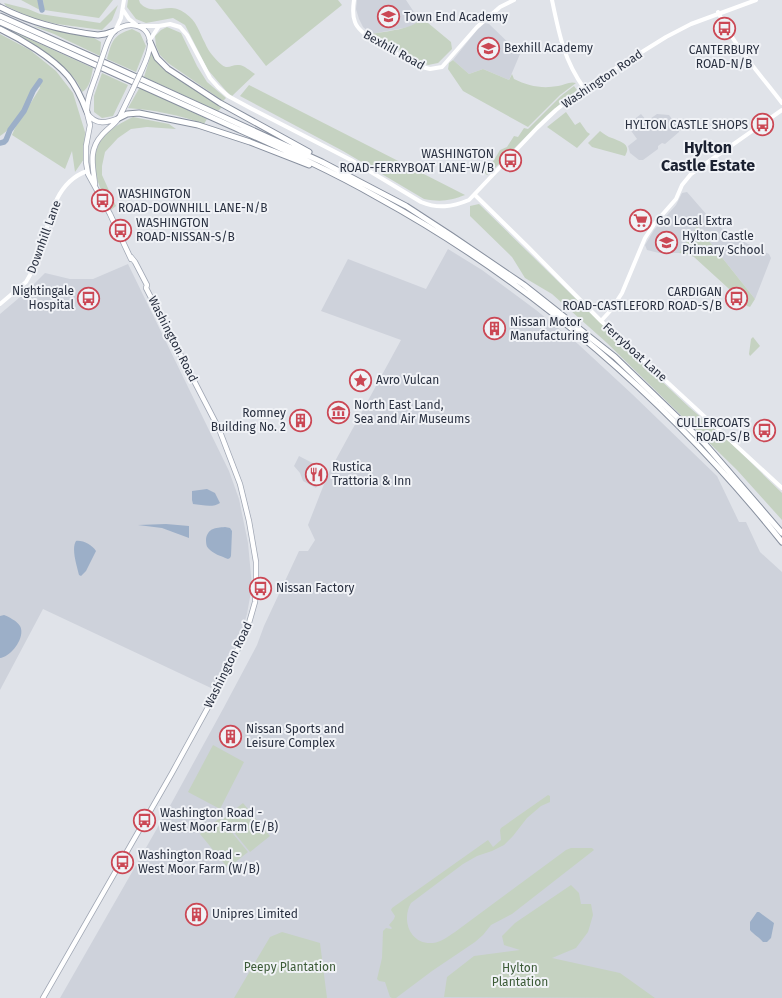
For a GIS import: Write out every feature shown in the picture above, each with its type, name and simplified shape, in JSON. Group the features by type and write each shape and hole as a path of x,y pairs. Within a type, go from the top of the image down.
{"highway":[{"path":"0,7 27,20 52,27 98,35 114,31"},
{"path":"0,15 276,140 346,174 406,206 452,236 524,285 614,357 653,392 705,444 782,533"},
{"path":"0,22 266,142 363,189 410,216 496,272 521,289 610,361 648,396 700,447 782,542"},
{"path":"0,28 33,48 65,73 78,90 87,112"},
{"path":"150,41 157,58 173,73 220,103 326,161 346,174"},
{"path":"119,118 127,114 139,113 198,125 250,142 363,189"}],"main road":[{"path":"128,24 138,26 147,33 150,41 147,56 119,118 99,138 93,149 92,165 95,186 87,171 86,162 86,146 90,124 87,112 87,101 110,37 114,31 128,24"},
{"path":"87,112 94,120 101,123 119,118"},
{"name":"Washington Road","path":"43,998 223,680 247,630 255,602 256,590 256,562 249,521 240,484 219,429 146,288 143,285 131,257 95,186"}],"street":[{"path":"114,31 121,20 124,0"},
{"name":"Bexhill Road","path":"354,0 353,15 358,28 368,37 422,67 436,69 442,67 448,62 477,27 488,17 500,7 514,0"},
{"path":"552,0 565,56 575,76 584,88"},
{"name":"Washington Road","path":"474,196 537,128 556,110 584,88 666,37 698,20 756,0"},
{"path":"123,10 131,21 138,26 173,24 183,30 190,40 206,72 222,91 235,100 351,160 420,202 428,205 443,207 461,204 474,196"},
{"path":"718,12 730,35 761,78 782,103"},
{"path":"150,41 159,26"},
{"path":"601,321 611,310 622,292 646,238 655,223 676,199 682,185 691,174 782,110"},
{"name":"Downhill Lane","path":"0,304 26,282 30,275 62,189 72,178 87,171"},
{"name":"Ferryboat Lane","path":"474,196 529,248 601,321 782,488"}],"shaded area":[{"name":"Town End Academy","path":"357,0 406,0 414,12 422,18 416,24 409,27 371,34 363,27 359,19 356,9"},
{"name":"Bexhill Academy","path":"485,23 489,24 520,54 509,80 483,69 469,74 453,60 477,30"},
{"path":"641,114 647,121 657,114 669,115 679,128 679,132 665,144 662,143 658,146 658,149 643,160 639,160 630,153 628,146 637,139 627,125"},
{"name":"Hylton Castle Primary School","path":"687,192 707,215 725,231 769,254 771,258 755,299 697,226 679,253 659,253 647,250 645,245 654,230 676,205 682,193"},
{"name":"Nissan Motor Manufacturing","path":"448,249 482,270 536,310 578,344 717,476 739,522 746,522 760,552 782,572 782,998 60,998 171,804 223,709 257,645 264,626 299,551 308,551 315,540 308,525 328,474 401,340 321,311 348,259 426,289"},
{"path":"128,264 229,471 239,499 248,543 252,586 242,631 225,668 211,688 43,609 0,690 0,314 26,292 45,273 70,279 93,279"},
{"path":"299,456 324,469 316,488 303,481 300,473 294,466"}],"green space":[{"path":"21,0 38,0 40,10"},
{"path":"43,0 113,0 99,18 44,10"},
{"path":"128,0 139,0 144,7 152,9 175,8 180,10 189,16 197,27 214,58 222,65 228,67 241,65 255,74 232,96 208,70 185,25 173,18 146,23 136,19 127,7"},
{"path":"215,0 338,0 342,5 266,66"},
{"path":"4,3 28,9 40,14 100,23 118,5 112,20 102,30 57,24 32,18 6,6"},
{"path":"422,18 451,42 452,49 438,63 428,65 420,62 371,34 405,28 418,22"},
{"path":"33,26 94,38 101,42 100,56 54,34"},
{"path":"3,27 93,68 87,88 82,92 77,82 59,63 36,46"},
{"path":"167,27 181,33 197,66 207,82 226,98 223,101 168,63 160,55 156,46 155,36"},
{"path":"132,29 140,33 146,46 136,72 107,59 112,43 117,36"},
{"path":"0,34 30,50 56,71 73,93 85,132 84,159 75,172 72,151 65,169 12,135 40,88 38,83 11,126 0,136"},
{"path":"152,51 154,58 163,68 222,107 218,111 144,77"},
{"path":"453,60 469,74 483,69 509,80 512,74 514,79 530,85 541,87 552,87 576,83 560,95 528,127 463,91 448,69 449,63"},
{"path":"102,73 128,85 113,116 102,118 94,112 94,96"},
{"path":"249,85 465,195 455,199 445,200 424,199 343,151 240,96"},
{"path":"574,86 577,90 547,115 494,169 487,175 484,172 500,150 507,147 514,136 518,137 524,128 528,129 561,96"},
{"path":"140,87 207,119 204,124 167,113 128,108"},
{"path":"566,112 575,125 580,122 590,134 577,148 547,127"},
{"path":"133,117 169,124 176,129 147,127 131,129 118,138 105,152 102,175 116,206 111,210 97,179 94,162 95,154 100,141 105,135 116,126"},
{"path":"600,131 626,146 627,152 625,156 592,147 588,143"},
{"path":"479,204 619,341 689,407 731,443 782,493 782,520 737,470 607,343 552,294 525,278 512,257 470,216 470,206"},
{"path":"697,226 755,299 750,307 747,306 694,257 679,253"},
{"path":"753,337 760,346 750,356 751,339"},
{"path":"213,745 244,762 220,809 188,792"},
{"path":"548,795 550,796 550,802 541,806 527,818 504,845 477,856 463,864 411,903 407,917 413,936 425,943 433,943 442,940 566,850 571,848 592,848 594,850 512,914 491,925 475,942 432,971 396,998 390,997 385,982 377,979 382,958 383,931 386,928 392,928 389,925 395,916 391,910 392,908 488,840 493,847 501,840 501,828"},
{"path":"243,803 270,836 250,852 223,819"},
{"path":"220,818 248,852 228,868 200,834"},
{"name":"Hylton Plantation","path":"571,885 579,893 581,904 591,904 593,915 588,932 576,948 552,958 620,973 655,998 444,997 447,977 474,956 520,950 504,945 502,936 515,923"},
{"name":"Peepy Plantation","path":"282,932 320,943 327,998 234,998 270,937"}],"water":[{"path":"207,489 215,493 220,503 211,506 193,504 192,491"},
{"path":"166,524 189,526 189,538 162,528 138,525"},
{"path":"215,528 230,528 232,531 231,556 228,559 212,552 207,547 206,543 207,535 210,531"},
{"path":"76,541 87,543 96,551 86,571 81,576 79,575 75,558 74,548"},
{"path":"4,615 13,619 19,624 21,636 13,650 9,654 0,658 0,616"},
{"path":"757,912 774,923 771,938 767,942 763,942 750,930 750,922"}],"waterway":[{"path":"40,0 42,10"},
{"path":"0,143 6,140 10,130 24,111 33,91 40,81"}],"place":[{"name":"Town End Academy","path":"389,17"},
{"name":"CANTERBURY ROAD-N/B","path":"724,29"},
{"name":"Bexhill Academy","path":"488,48"},
{"name":"HYLTON CASTLE SHOPS","path":"763,125"},
{"name":"WASHINGTON ROAD-FERRYBOAT LANE-W/B","path":"510,161"},
{"name":"WASHINGTON ROAD-DOWNHILL LANE-N/B","path":"102,201"},
{"name":"Go Local Extra","path":"640,221"},
{"name":"WASHINGTON ROAD-NISSAN-S/B","path":"120,230"},
{"name":"Hylton Castle Primary School","path":"666,243"},
{"name":"Nightingale Hospital","path":"89,298"},
{"name":"CARDIGAN ROAD-CASTLEFORD ROAD-S/B","path":"737,299"},
{"name":"Nissan Motor Manufacturing","path":"495,329"},
{"name":"Avro Vulcan","path":"360,380"},
{"name":"North East Land, Sea and Air Museums","path":"338,412"},
{"name":"Romney Building No. 2","path":"301,420"},
{"name":"CULLERCOATS ROAD-S/B","path":"765,430"},
{"name":"Rustica Trattoria & Inn","path":"317,474"},
{"name":"Nissan Factory","path":"261,588"},
{"name":"Nissan Sports and Leisure Complex","path":"230,736"},
{"name":"Washington Road - West Moor Farm (E/B)","path":"144,820"},
{"name":"Washington Road - West Moor Farm (W/B)","path":"123,862"},
{"name":"Unipres Limited","path":"196,914"}],"district":[{"name":"Hylton Castle Estate","path":"708,156"}]}
